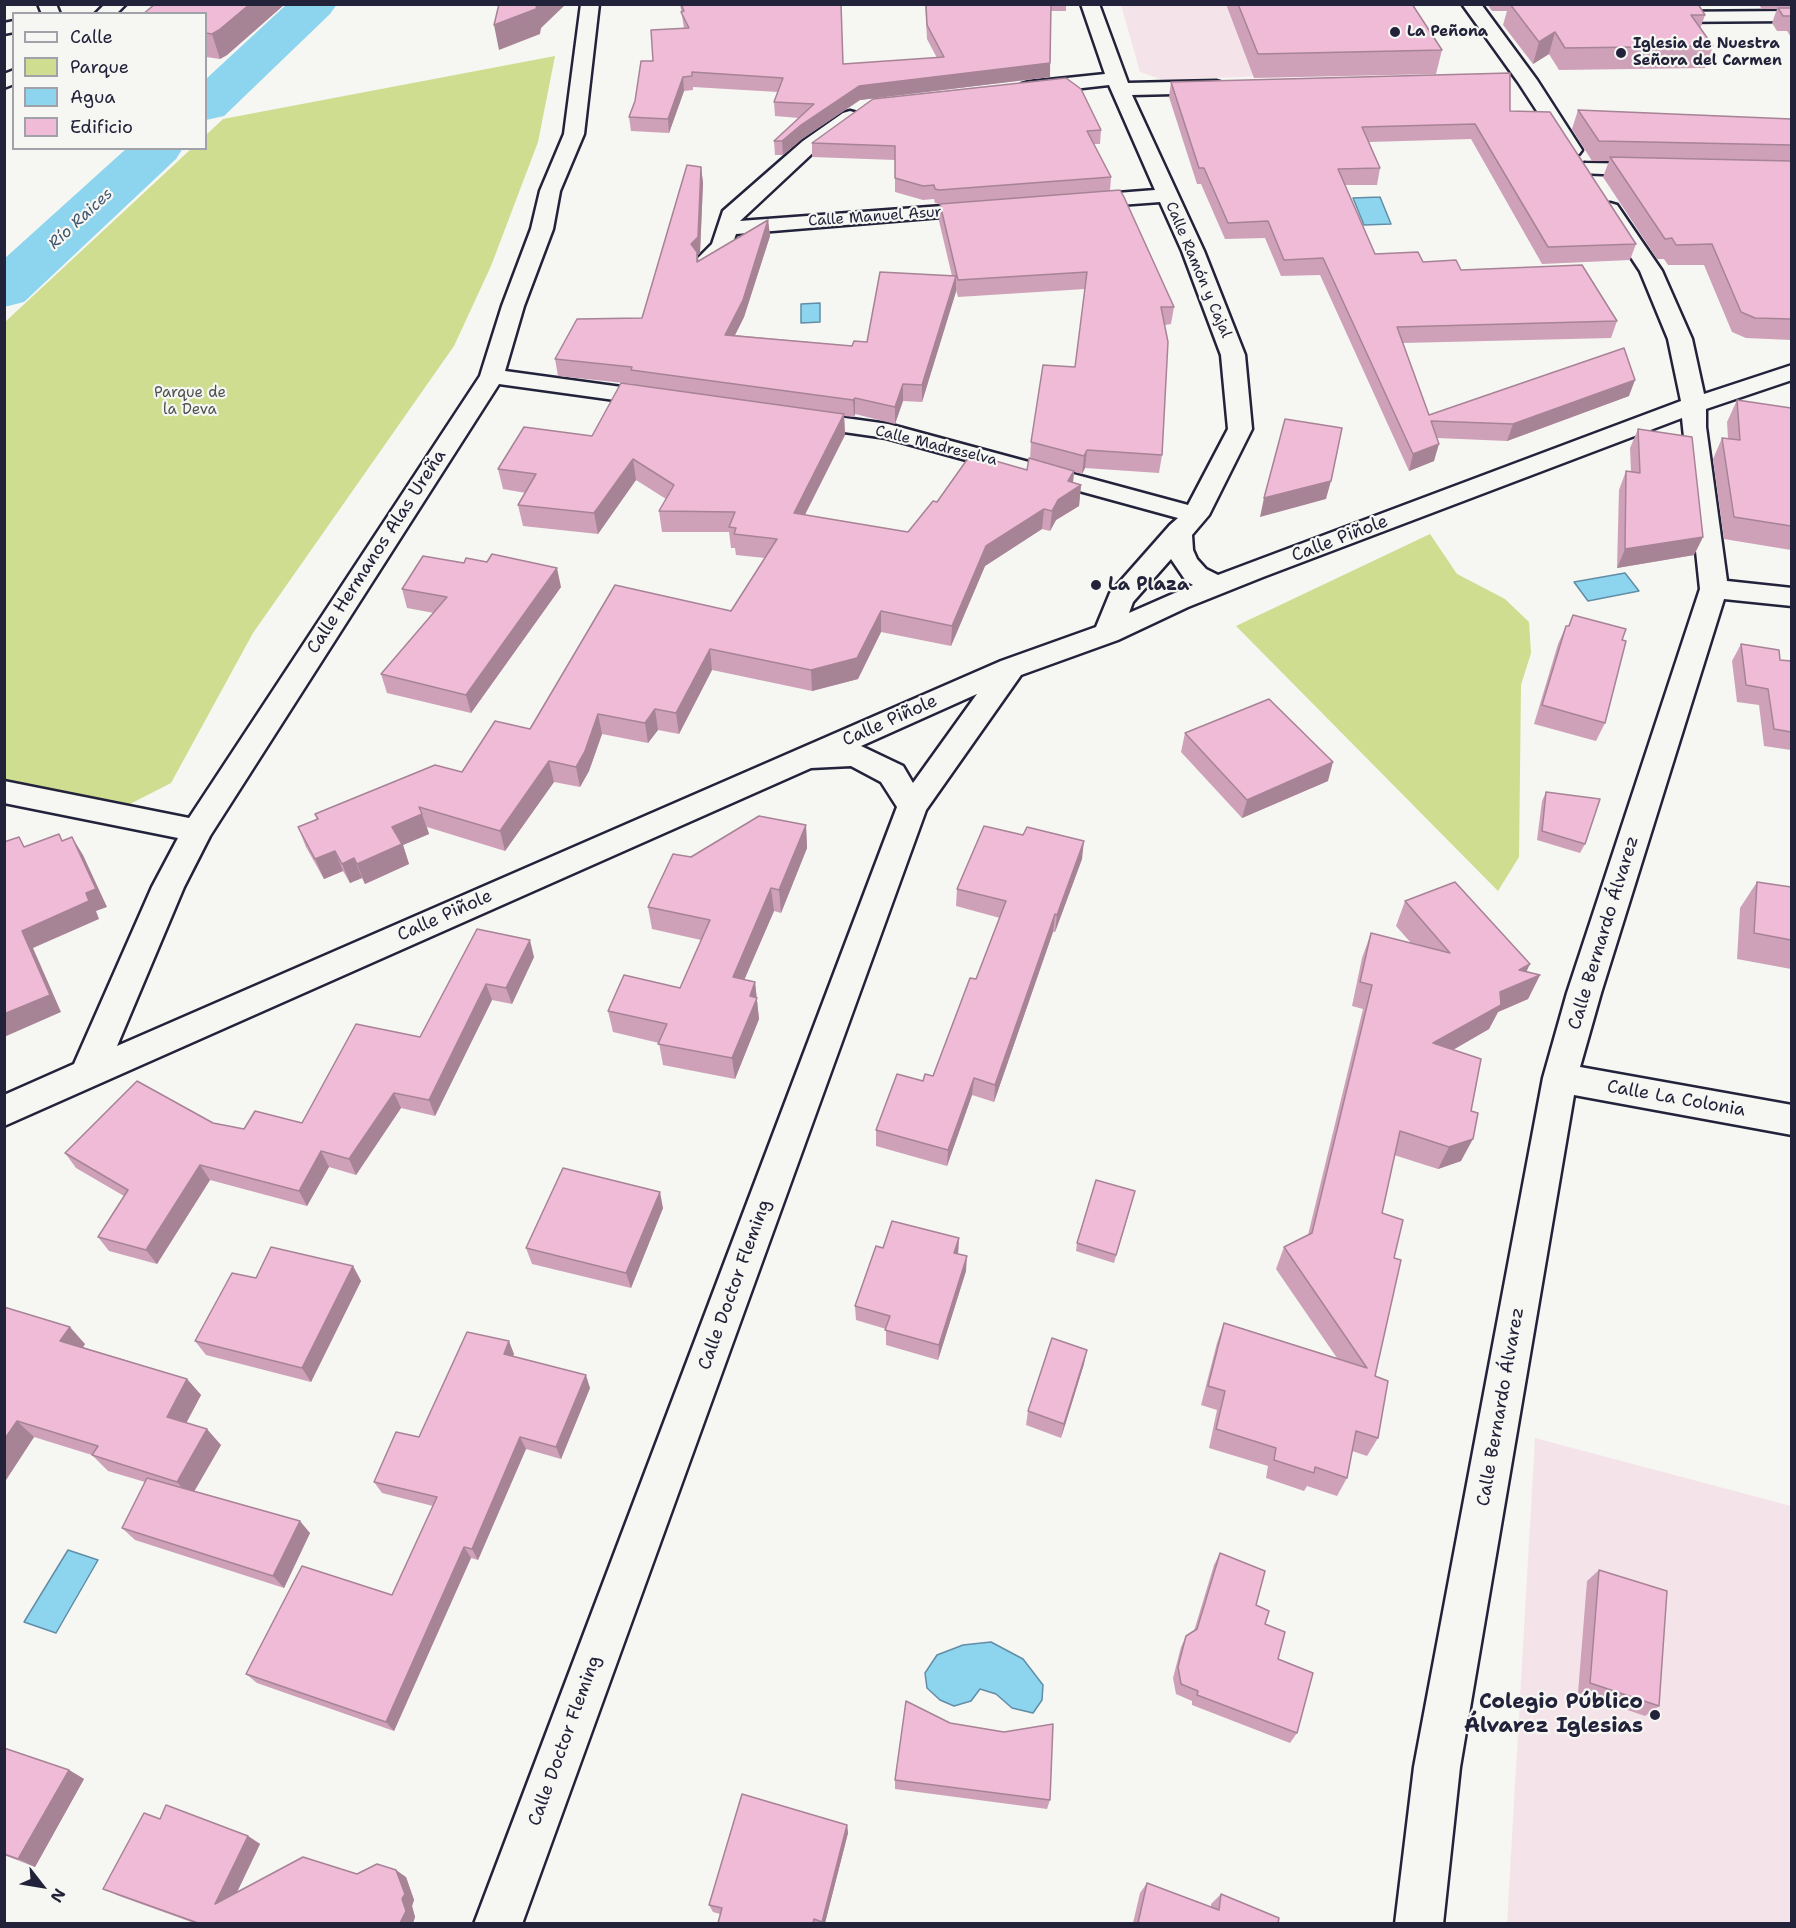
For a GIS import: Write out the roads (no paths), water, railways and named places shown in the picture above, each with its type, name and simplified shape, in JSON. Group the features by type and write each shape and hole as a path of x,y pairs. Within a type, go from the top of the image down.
{"street":[{"name":"Calle Hermanos Alas Ureña","path":"88,1073 168,887 197,831 492,376 513,306 542,229 550,191 574,134 590,4"},
{"name":"Calle Ramón y Cajal","path":"1090,4 1118,83 1166,195 1193,250 1233,355 1240,429 1188,523 1120,599 1107,633"},
{"name":"Calle Bernardo Álvarez","path":"1419,1923 1437,1767 1560,1078 1584,993 1714,589 1694,427 1694,405 1680,339 1651,271 1585,169 1514,80 1486,13"},
{"path":"1648,17 1791,16"},
{"path":"1010,90 1118,83 1230,86"},
{"path":"706,261 722,246 731,216 810,145 867,106"},
{"path":"1585,169 1676,171"},
{"path":"1059,203 1166,195"},
{"name":"Calle Manuel Asur","path":"728,228 1000,208"},
{"name":"Calle Piñole","path":"4,1111 1011,668 1107,633 1216,586 1694,405 1791,372"},
{"path":"492,376 679,402"},
{"name":"Calle Madreselva","path":"784,417 888,431 1188,523"},
{"path":"1188,523 1180,550 1185,562 1196,575 1216,586"},
{"path":"1714,589 1791,597"},
{"name":"Calle Doctor Fleming","path":"498,1923 912,807 1011,668"},
{"path":"796,761 855,755 892,774 912,807"},
{"path":"4,792 197,831"},
{"name":"Calle La Colonia","path":"1560,1078 1791,1120"}],"water":[{"path":"1380,197 1391,224 1364,225 1353,198"},
{"path":"820,303 820,322 801,323 801,304"},
{"path":"1625,573 1639,591 1588,601 1574,582"},
{"path":"68,1550 98,1560 56,1633 24,1622"},
{"path":"991,1642 1023,1659 1043,1685 1042,1700 1033,1713 1012,1708 996,1694 980,1689 971,1701 954,1706 940,1700 927,1688 925,1673 937,1655 963,1645"}],"waterway":[{"name":"Río Raices","path":"207,104 314,4"},
{"name":"Río Raices","path":"4,290 156,150"}],"place":[{"name":"La Peñona","path":"1395,32"},
{"name":"Iglesia de Nuestra Señora del Carmen","path":"1621,53"},
{"name":"La Plaza","path":"1096,585"},
{"name":"Colegio Público Álvarez Iglesias","path":"1655,1715"}],"park label":[{"name":"Parque de la Deva","path":"190,402"}]}
